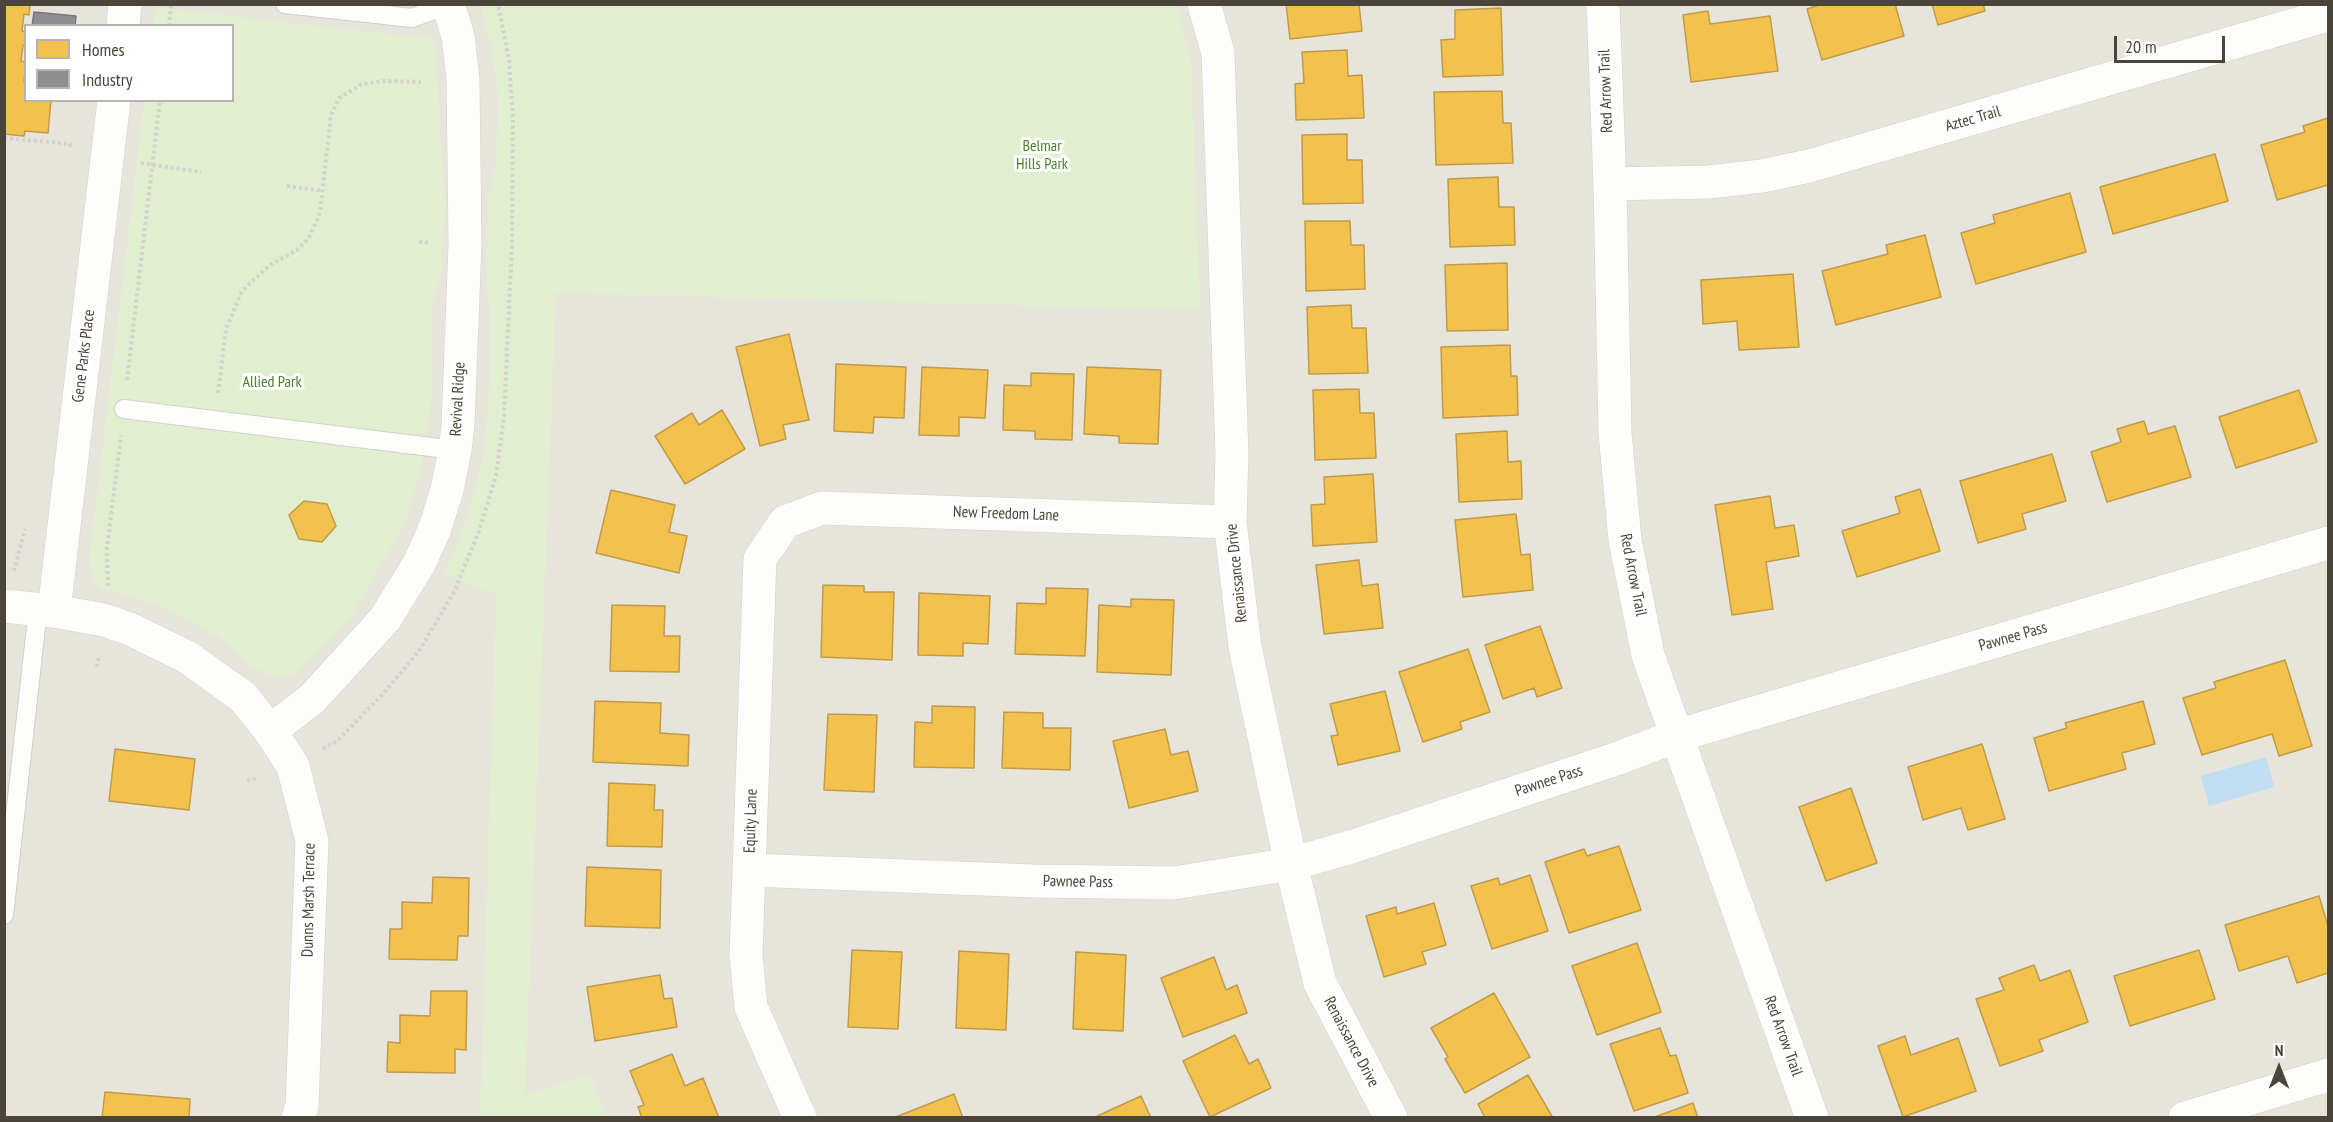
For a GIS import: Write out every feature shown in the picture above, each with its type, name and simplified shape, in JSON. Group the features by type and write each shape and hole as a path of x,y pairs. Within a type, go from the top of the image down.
{"street":[{"path":"123,24 125,4"},
{"name":"Renaissance Drive","path":"1204,4 1218,53 1231,442 1230,522 1245,647 1291,864 1320,983 1391,1118"},
{"name":"Red Arrow Trail","path":"1603,4 1610,184 1615,433 1625,540 1648,655 1812,1118"},
{"name":"Revival Ridge","path":"270,731 312,699 385,619 420,562 435,528 455,450 465,244 463,79 458,36 448,5"},
{"name":"Aztec Trail","path":"1610,184 1709,182 1762,176 1809,166 2328,15"},
{"name":"Gene Parks Place","path":"27,608 114,102"},
{"name":"New Freedom Lane","path":"785,522 822,508 1230,522"},
{"name":"Equity Lane","path":"785,522 760,559 746,955 751,1007 800,1118"},
{"name":"Pawnee Pass","path":"750,870 1034,881 1174,883 1291,864 1351,847 1676,736 2328,543"},
{"name":"Dunns Marsh Terrace","path":"27,608 104,620 130,629 187,657 243,697 270,731 293,766 312,841 302,1106 298,1118"},
{"path":"2185,1118 2328,1075"}],"lane":[{"path":"285,4 412,18 448,5"},
{"path":"124,409 455,450"},
{"path":"4,915 27,608"}],"path":[{"path":"169,24 171,4"},
{"path":"214,420 226,329 242,291 270,265 297,250 308,239 320,213 331,115 339,98 362,84 384,81 421,82"},
{"path":"4,138 70,144 69,155"},
{"path":"287,186 322,191"},
{"path":"26,524 11,583 27,608"}],"shaded area":[{"path":"5,5 2328,5 2328,1117 5,1118"}],"green space":[{"name":"Belmar Hills Park","path":"480,5 1177,5 1191,61 1200,310 556,293 525,1095 589,1073 607,1117 480,1117 496,595 444,574 461,536 475,488 483,456 489,397 490,309 486,284 488,197 496,166 498,99 491,44"},
{"name":"Allied Park","path":"155,7 435,39 445,205 441,277 433,299 432,394 423,462 405,523 350,618 299,671 283,678 271,677 249,664 218,637 166,609 101,588 92,577 89,559 144,102 234,102 234,24 153,24"}],"water":[{"path":"2266,757 2274,787 2209,806 2201,776"}],"building: Homes":[{"path":"4,4 30,4 29,15 24,14 22,31 24,32 21,61 24,62 24,102 51,102 48,133 25,131 24,136 4,134"},
{"path":"1286,4 1359,4 1362,31 1290,39"},
{"path":"1822,4 1895,4 1904,36 1822,60 1807,9"},
{"path":"1932,4 1983,4 1985,11 1938,25"},
{"path":"1501,8 1503,75 1443,77 1441,40 1455,39 1455,10"},
{"path":"1708,11 1710,24 1770,16 1778,71 1691,82 1683,15"},
{"path":"1347,50 1348,76 1362,75 1364,118 1296,120 1295,84 1304,83 1302,52"},
{"path":"1502,91 1503,123 1511,123 1513,163 1436,165 1434,92"},
{"path":"2328,118 2328,185 2277,200 2261,145 2305,132 2303,126"},
{"path":"1347,134 1347,160 1362,160 1363,203 1303,204 1302,135"},
{"path":"2215,154 2228,201 2113,234 2100,187"},
{"path":"1498,177 1499,207 1514,207 1515,245 1450,247 1448,179"},
{"path":"2070,193 2086,252 1976,284 1961,233 1995,223 1993,215"},
{"path":"1305,221 1350,221 1351,245 1364,245 1365,289 1306,291"},
{"path":"1925,235 1941,297 1836,325 1822,271 1888,254 1886,245"},
{"path":"1507,263 1508,330 1447,331 1445,265"},
{"path":"1793,274 1799,347 1739,350 1737,321 1703,324 1701,280"},
{"path":"1351,305 1352,328 1366,328 1368,373 1309,374 1307,307"},
{"path":"789,334 809,420 783,425 786,439 760,446 736,347"},
{"path":"1510,345 1511,376 1517,376 1518,415 1443,418 1441,347"},
{"path":"836,364 906,367 904,418 874,417 873,433 834,431"},
{"path":"922,367 988,370 985,418 959,417 959,436 919,435"},
{"path":"1087,367 1161,370 1158,444 1119,443 1119,436 1084,434"},
{"path":"1031,373 1074,374 1072,440 1035,439 1035,431 1003,430 1004,385 1031,386"},
{"path":"1359,389 1360,413 1374,413 1376,458 1315,460 1313,390"},
{"path":"2299,390 2317,442 2236,468 2219,417"},
{"path":"722,410 745,449 685,484 655,436 692,413 699,425"},
{"path":"2144,421 2148,434 2175,426 2191,477 2107,502 2091,452 2121,442 2117,429"},
{"path":"1507,431 1508,462 1521,461 1522,499 1459,502 1456,434"},
{"path":"2052,454 2066,501 2022,514 2026,529 1978,543 1960,481"},
{"path":"1373,474 1377,542 1313,546 1311,505 1325,504 1324,477"},
{"path":"1920,489 1940,551 1857,577 1842,531 1900,513 1895,497"},
{"path":"611,490 675,505 669,532 687,536 679,573 596,553"},
{"path":"1770,496 1775,528 1794,525 1799,556 1766,562 1773,609 1732,615 1715,505"},
{"path":"304,501 327,504 336,526 322,542 299,539 289,515"},
{"path":"1516,514 1521,555 1530,554 1533,590 1463,597 1455,520"},
{"path":"1359,560 1362,586 1378,584 1383,628 1324,634 1316,565"},
{"path":"823,585 864,586 864,592 894,592 892,660 821,657"},
{"path":"1046,588 1088,589 1085,656 1015,654 1017,603 1046,604"},
{"path":"919,593 990,596 988,644 963,643 963,656 918,655"},
{"path":"1131,599 1174,600 1171,675 1097,672 1099,605 1131,607"},
{"path":"612,605 665,606 664,636 680,636 679,672 610,671"},
{"path":"1540,626 1562,688 1537,697 1534,688 1503,699 1485,645"},
{"path":"1468,649 1490,712 1460,722 1462,729 1423,742 1399,672"},
{"path":"2285,660 2312,746 2279,756 2272,734 2202,755 2183,698 2216,688 2214,682"},
{"path":"1385,691 1400,751 1338,765 1331,736 1338,735 1330,704"},
{"path":"595,701 661,703 660,733 689,735 688,766 593,762"},
{"path":"2143,701 2155,744 2122,753 2126,769 2049,791 2034,738 2067,728 2065,723"},
{"path":"932,706 975,707 974,768 914,767 915,722 932,723"},
{"path":"1004,712 1043,713 1043,728 1071,728 1070,770 1002,768"},
{"path":"828,714 877,715 874,792 824,790"},
{"path":"1165,729 1171,755 1188,751 1198,791 1129,808 1113,741"},
{"path":"1982,744 2005,819 1968,830 1961,808 1923,820 1908,767"},
{"path":"115,749 195,759 189,810 109,801"},
{"path":"609,783 655,785 654,810 663,810 662,847 607,846"},
{"path":"1851,788 1877,863 1826,881 1799,807"},
{"path":"1619,846 1641,910 1569,933 1545,862 1584,849 1587,856"},
{"path":"587,867 661,870 660,928 585,926"},
{"path":"1530,875 1548,931 1492,949 1471,886 1498,878 1500,885"},
{"path":"433,877 469,878 468,936 458,936 457,960 389,959 390,929 402,929 402,902 432,903"},
{"path":"2319,896 2328,926 2328,973 2297,983 2288,956 2239,971 2225,925"},
{"path":"1434,903 1446,945 1422,952 1426,964 1384,977 1366,916 1396,907 1397,914"},
{"path":"1637,943 1661,1012 1597,1035 1572,966"},
{"path":"852,950 902,952 898,1029 848,1027"},
{"path":"2199,950 2215,999 2130,1026 2114,976"},
{"path":"959,951 1009,954 1006,1030 956,1028"},
{"path":"1076,952 1126,955 1123,1031 1073,1029"},
{"path":"1214,957 1226,990 1237,985 1247,1013 1183,1037 1161,978"},
{"path":"2034,965 2040,981 2070,970 2088,1022 2039,1040 2043,1051 2000,1066 1976,999 2004,990 1999,978"},
{"path":"660,975 664,999 672,998 677,1027 595,1041 587,987"},
{"path":"431,991 467,991 466,1050 455,1049 455,1073 387,1072 388,1042 400,1043 400,1015 430,1016"},
{"path":"1494,993 1530,1057 1465,1093 1445,1059 1448,1057 1431,1028"},
{"path":"1660,1028 1670,1056 1676,1055 1688,1093 1634,1111 1610,1044"},
{"path":"1235,1035 1249,1064 1258,1059 1271,1088 1210,1117 1183,1061"},
{"path":"1905,1036 1911,1055 1958,1038 1976,1091 1903,1117 1878,1046"},
{"path":"672,1054 685,1086 703,1078 719,1118 642,1118 638,1107 644,1105 630,1071"},
{"path":"1528,1075 1553,1118 1485,1118 1478,1104"},
{"path":"105,1092 190,1099 189,1118 102,1118"},
{"path":"954,1094 963,1118 893,1118"},
{"path":"1141,1096 1151,1118 1093,1118"},
{"path":"1693,1103 1698,1118 1652,1118"}],"building: Industry":[{"path":"34,12 76,16 75,24 32,24"}]}
